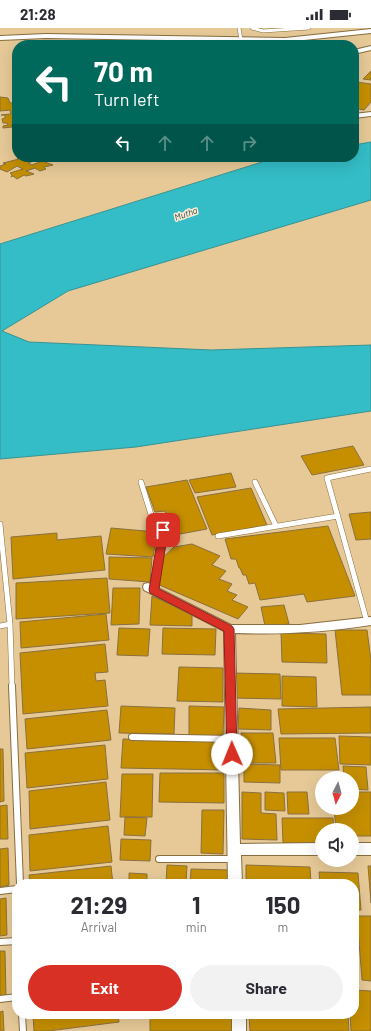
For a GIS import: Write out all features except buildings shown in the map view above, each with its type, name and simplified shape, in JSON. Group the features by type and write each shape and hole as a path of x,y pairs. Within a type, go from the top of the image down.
{"street":[{"path":"0,38 46,36 242,38 347,28"},
{"path":"0,33 39,31 242,38"},
{"path":"285,40 371,31"},
{"path":"359,51 371,48"},
{"path":"359,115 371,114"},
{"path":"150,589 229,629 263,630 330,628 369,622"},
{"path":"229,629 235,879"},
{"path":"235,854 315,849"},
{"path":"359,849 371,849"},
{"path":"238,1019 239,1031"}],"lane":[{"path":"252,28 263,31 309,28"},
{"path":"369,622 327,478 371,469"},
{"path":"141,482 154,521 163,530 150,589"},
{"path":"255,482 276,526"},
{"path":"218,536 338,516"},
{"path":"0,524 10,624 20,879"},
{"path":"0,626 10,624"},
{"path":"132,737 232,739"},
{"path":"159,859 235,854"},
{"path":"0,891 12,890"},
{"path":"0,942 12,941"},
{"path":"0,999 12,997"},
{"path":"22,1019 23,1031"}],"water":[{"name":"Mutha","path":"371,142 371,200 68,291 2,331 29,342 211,350 371,345 371,411 136,447 0,459 0,244 262,162 359,162 359,144"}],"route":[{"path":"163,530 158,554 154,590 229,629 232,754"}]}
